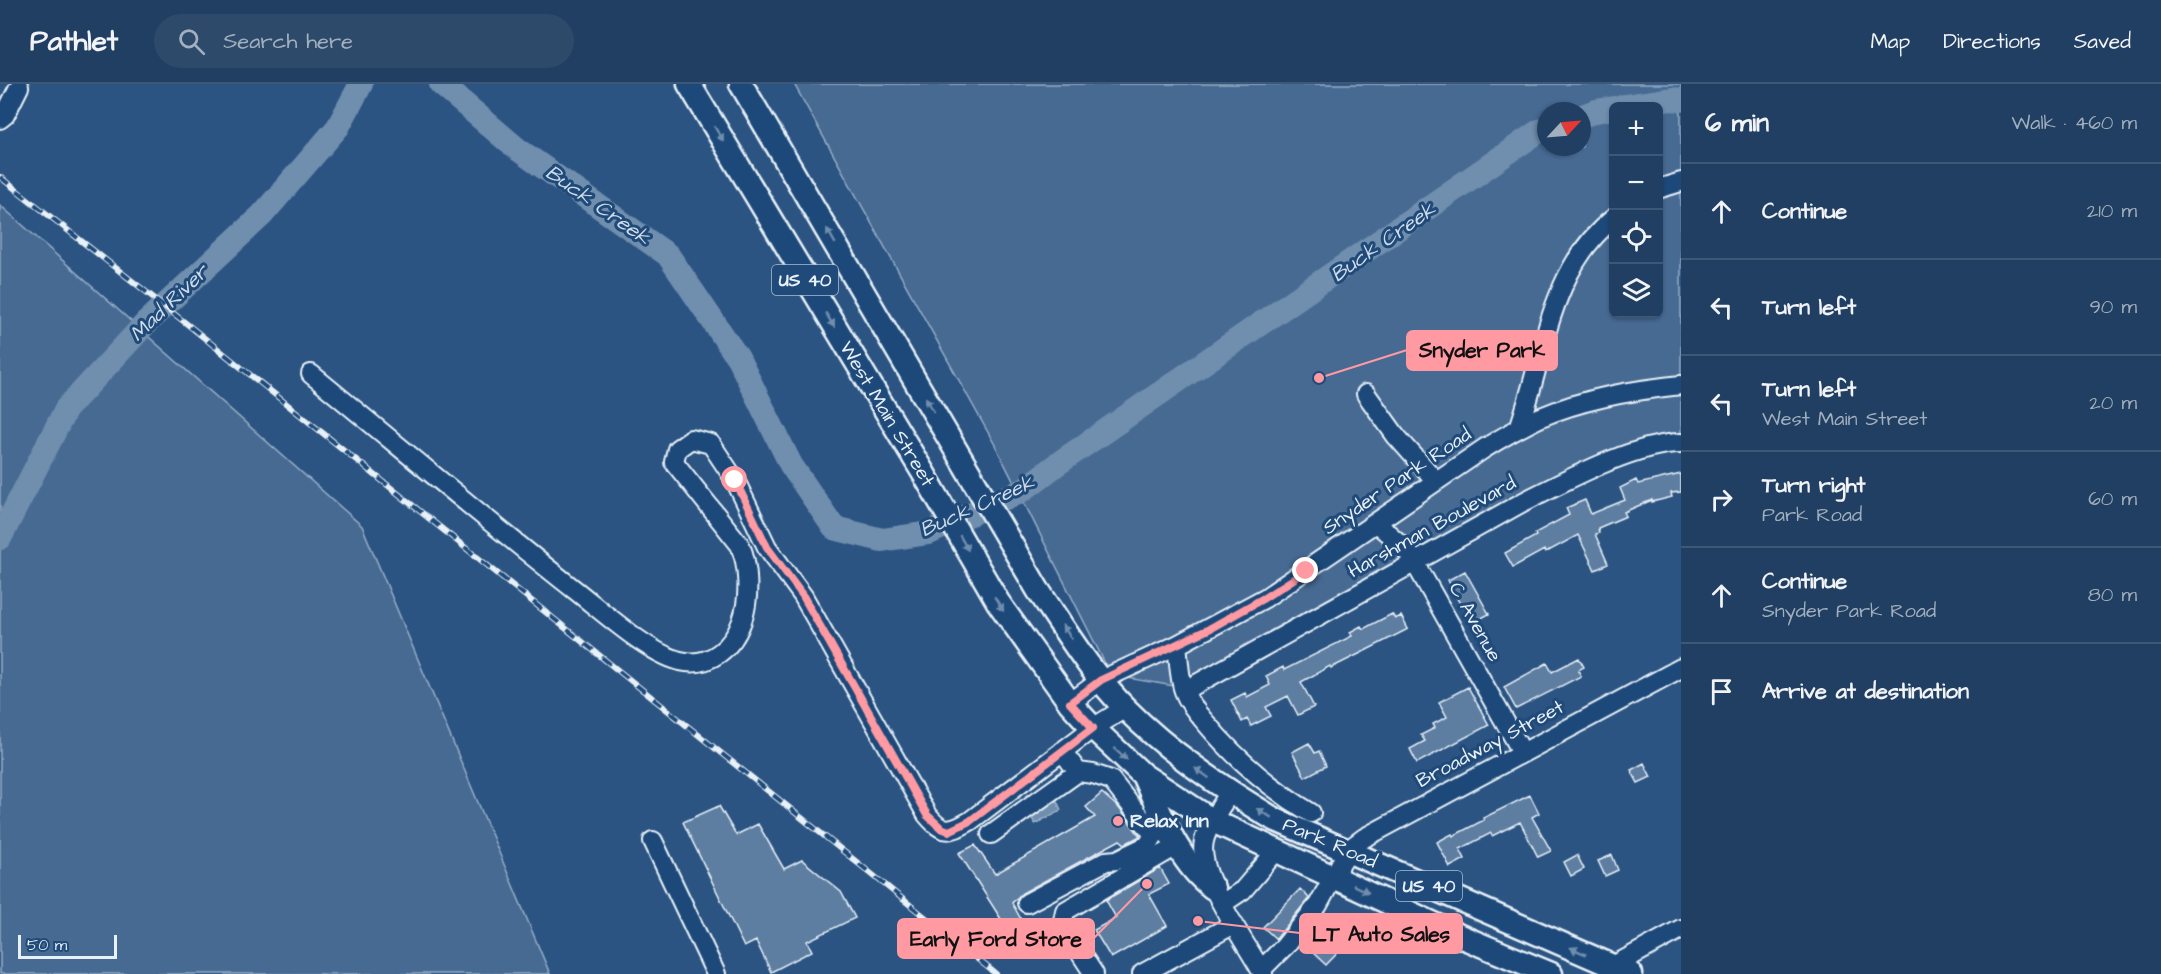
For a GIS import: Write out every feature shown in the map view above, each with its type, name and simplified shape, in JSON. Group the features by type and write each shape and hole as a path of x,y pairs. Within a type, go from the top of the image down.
{"main road":[{"name":"West Main Street","path":"689,84 924,474 998,602 1070,703 1093,728 1143,775 1213,821"},
{"name":"West Main Street","path":"741,84 1038,590 1101,680 1125,708 1174,753 1230,792"},
{"path":"1143,775 1167,836 1198,878 1218,896"},
{"name":"Park Road","path":"1230,792 1274,819 1618,971"},
{"name":"Park Road","path":"1213,821 1462,937 1551,974"}],"street":[{"path":"0,119 6,115 19,87"},
{"path":"1663,188 1681,182"},
{"path":"1519,428 1552,310 1565,281 1592,239 1609,223"},
{"path":"311,375 637,638 680,661 708,660 729,647 743,619 746,604 747,572 740,545 674,462 678,449 691,439 711,444 735,480 767,547 803,596 927,815 941,828 949,831 970,821 1093,728 1125,708"},
{"name":"Snyder Park Road","path":"1177,645 1264,598 1436,481 1519,428 1570,406 1609,396 1681,386"},
{"path":"1366,394 1396,436 1436,481"},
{"name":"Harshman Boulevard","path":"1184,691 1414,561 1570,479 1636,452 1681,443"},
{"name":"C Avenue","path":"1376,522 1405,548 1414,561 1522,752"},
{"path":"1070,703 1101,680 1177,645"},
{"name":"Park Road","path":"1177,645 1184,691 1208,726 1242,762 1311,813"},
{"name":"Broadway Street","path":"1348,850 1364,838 1681,668"},
{"path":"1062,751 1078,772"},
{"path":"991,834 1078,772 1111,780 1167,836"},
{"path":"1230,792 1203,842 1204,860 1218,896 1262,972 1318,905 1348,850"},
{"path":"1027,903 1106,861 1117,860 1167,836"},
{"path":"1094,974 1062,925 1065,911 1167,836"},
{"path":"653,841 716,974"},
{"path":"1218,896 1243,890 1277,850"},
{"path":"1142,974 1234,924"},
{"path":"1618,971 1681,929"}],"shaded area":[{"path":"794,84 1681,84 1681,443 1523,502 1185,688 1111,675 995,445"},
{"path":"0,205 362,526 550,974 0,974"},
{"path":"1052,790 1061,810 1035,824 1027,809"}],"building":[{"path":"1681,474 1681,492 1671,493 1672,497 1652,502 1652,500 1624,512 1626,516 1598,528 1599,533 1595,534 1608,564 1595,570 1578,535 1513,567 1505,553 1536,536 1535,533 1569,515 1566,508 1585,500 1591,514 1625,500 1620,488 1636,480 1638,484"},
{"path":"1465,571 1489,614 1476,621 1467,605 1462,608 1448,580"},
{"path":"1392,614 1395,619 1401,616 1408,629 1301,682 1314,707 1298,715 1288,696 1266,707 1271,716 1251,726 1247,719 1242,722 1231,700 1245,693 1247,697 1270,685 1266,676 1283,667 1284,670 1352,636 1350,632 1361,626 1363,629"},
{"path":"1579,658 1584,667 1578,670 1581,676 1516,709 1504,687 1547,663 1552,672"},
{"path":"1468,687 1489,725 1417,763 1410,749 1425,741 1421,735 1435,728 1433,724 1447,717 1439,702"},
{"path":"1309,743 1315,753 1319,751 1326,766 1305,777 1292,752"},
{"path":"1644,763 1651,777 1638,783 1631,770"},
{"path":"1102,793 1119,808 1140,836 1125,844 1120,840 1022,893 1012,903 1023,923 1008,930 959,853 975,845 995,874 1095,817 1086,807"},
{"path":"1530,795 1539,813 1532,817 1551,851 1538,857 1520,822 1492,836 1491,833 1460,849 1465,859 1450,867 1437,842 1452,834 1453,836"},
{"path":"719,806 736,835 758,824 784,869 802,860 841,892 855,918 807,941 812,951 771,972 756,941 744,947 683,822"},
{"path":"1577,855 1584,869 1571,876 1564,862"},
{"path":"1612,855 1618,870 1605,876 1598,861"},
{"path":"1160,868 1169,884 1149,894 1167,926 1111,958 1094,930 1116,918 1106,900"},
{"path":"1300,889 1309,898 1276,939 1263,927"},
{"path":"1337,922 1353,937 1326,965 1310,950"}],"waterway":[{"name":"Mad River","path":"0,538 66,409 146,323 262,215 338,127 361,84"},
{"name":"Buck Creek","path":"441,84 516,148 668,255 738,358 791,465 834,528 882,540 929,533 1023,490 1537,132"},
{"name":"Buck Creek","path":"1651,102 1681,100"},
{"name":"Buck Creek","path":"1591,113 1609,109"}],"railway":[{"path":"0,177 187,324 996,974"}],"place":[{"name":"Snyder Park","path":"1319,378"},
{"name":"Relax Inn","path":"1118,821"},
{"name":"Early Ford Store","path":"1147,884"},
{"name":"LT Auto Sales","path":"1198,921"}],"route":[{"path":"735,480 767,547 803,596 927,815 941,828 949,831 970,821 1093,728 1070,703 1101,680 1209,629 1306,571"}]}
